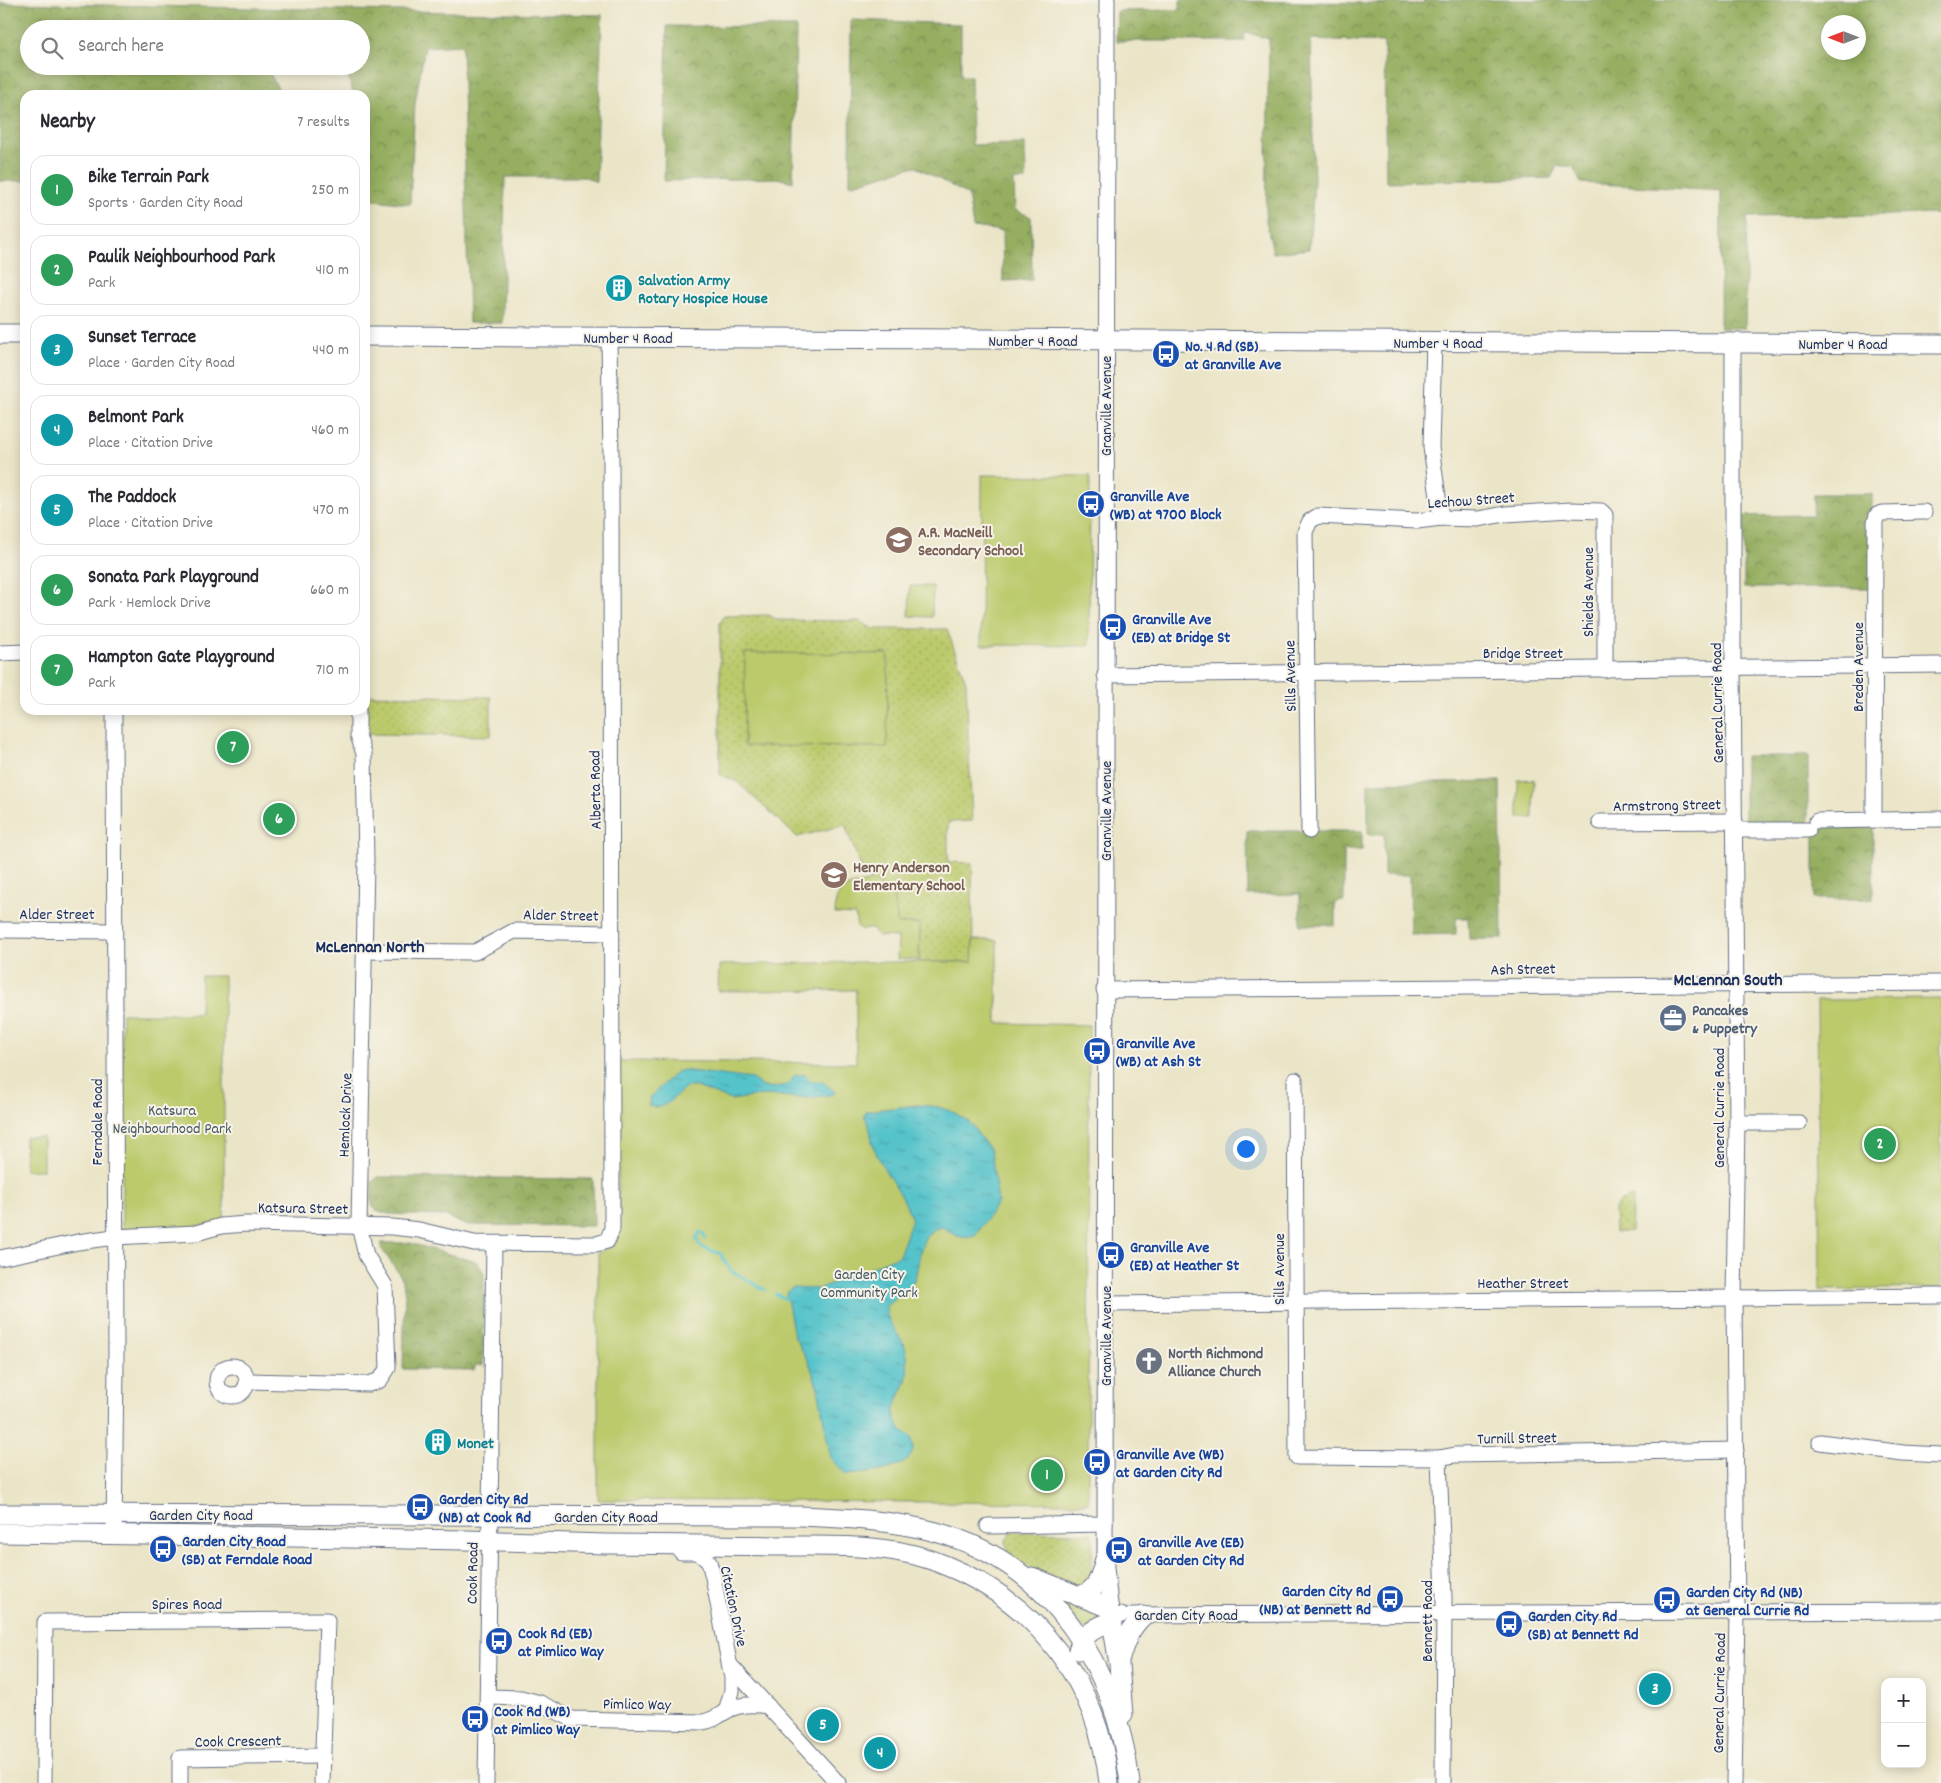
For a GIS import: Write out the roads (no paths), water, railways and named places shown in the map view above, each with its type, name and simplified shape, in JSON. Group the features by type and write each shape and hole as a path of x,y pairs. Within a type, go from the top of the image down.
{"main road":[{"path":"0,334 20,334"},
{"name":"Number 4 Road","path":"370,336 1941,344"},
{"name":"Garden City Road","path":"0,1514 744,1516 876,1521 903,1524 948,1536 988,1554 1012,1569 1055,1605 1082,1645"},
{"name":"Garden City Road","path":"0,1533 489,1540 606,1544 847,1546 903,1551 950,1567 1004,1596 1030,1618 1054,1644"},
{"path":"1078,1596 1087,1594 1097,1585 1105,1559"},
{"path":"1012,1569 1078,1596 1114,1615"},
{"path":"1054,1644 1082,1645 1105,1634 1114,1615"},
{"path":"1114,1615 1123,1706 1122,1731 1130,1783"},
{"path":"1119,1664 1126,1637 1133,1625 1143,1616"},
{"path":"1054,1644 1084,1691 1104,1744 1110,1783"},
{"path":"1082,1645 1104,1681 1122,1731"},
{"path":"1082,1645 1078,1664 1102,1712 1106,1727 1104,1744"}],"street":[{"name":"Granville Avenue","path":"1107,0 1104,990 1105,1559 1114,1615"},
{"name":"Alberta Road","path":"607,1241 612,1229 611,455 609,338"},
{"path":"1434,342 1431,447 1441,518"},
{"name":"General Currie Road","path":"1733,343 1733,666 1737,1123 1734,1297 1737,1613 1734,1783"},
{"name":"Lechow Street","path":"1310,521 1318,516 1417,521 1441,518 1478,519 1505,514 1570,510 1601,511 1605,515"},
{"name":"Breden Avenue","path":"1874,819 1875,522 1877,515 1882,513 1924,512"},
{"name":"Shields Avenue","path":"1605,515 1605,670"},
{"name":"Sills Avenue","path":"1309,831 1305,532 1310,521"},
{"path":"0,653 20,652"},
{"name":"Bridge Street","path":"1105,675 1307,671 1605,670 1733,666 1941,665"},
{"name":"Ferndale Road","path":"114,715 113,931 116,1362 114,1534"},
{"name":"Hemlock Drive","path":"247,1380 369,1384 380,1380 388,1368 385,1286 366,1255 359,1226 364,951 364,754 358,735 358,715"},
{"name":"Armstrong Street","path":"1600,822 1812,825 1874,819 1941,819"},
{"name":"Alder Street","path":"0,930 113,931"},
{"name":"Alder Street","path":"364,951 475,952 514,931 611,933"},
{"name":"Ash Street","path":"1104,990 1941,983"},
{"name":"Sills Avenue","path":"1295,1080 1298,1457"},
{"path":"1737,1123 1799,1123"},
{"name":"Katsura Street","path":"0,1258 114,1237 196,1233 221,1226 246,1224 359,1226 419,1230 459,1241 494,1244 596,1244 607,1241"},
{"name":"Cook Road","path":"486,1783 494,1244"},
{"name":"Heather Street","path":"1105,1304 1941,1296"},
{"path":"1820,1442 1903,1453 1941,1455"},
{"name":"Turnill Street","path":"1298,1457 1439,1458 1455,1455 1736,1450"},
{"name":"Bennett Road","path":"1439,1458 1444,1614 1442,1783"},
{"path":"988,1526 1105,1524"},
{"name":"Citation Drive","path":"606,1544 619,1551 698,1552 705,1558 713,1577 730,1665 838,1783"},
{"name":"Garden City Road","path":"1114,1615 1941,1611"},
{"name":"Spires Road","path":"44,1783 44,1622 327,1620 322,1783"},
{"path":"726,1711 732,1691 730,1665"},
{"name":"Pimlico Way","path":"488,1697 520,1698 540,1703 572,1719 703,1722 719,1717 726,1711 749,1704 768,1706"},
{"name":"Cook Crescent","path":"180,1783 180,1758 322,1756"}],"water":[{"path":"683,1070 752,1079 763,1087 770,1088 788,1085 795,1075 806,1075 810,1081 823,1082 835,1092 834,1094 809,1098 764,1095 731,1100 697,1087 686,1087 665,1105 660,1107 649,1106 650,1097 676,1072"},
{"path":"918,1105 938,1107 953,1112 969,1122 991,1151 998,1202 975,1236 958,1236 943,1227 934,1229 928,1234 921,1249 913,1282 886,1306 889,1319 906,1349 907,1376 896,1404 895,1415 899,1426 912,1438 913,1450 910,1457 894,1467 846,1475 831,1459 818,1388 809,1362 794,1336 786,1293 792,1288 818,1289 899,1256 912,1220 904,1201 877,1155 864,1116 867,1111"}],"waterway":[{"path":"705,1239 704,1234 700,1232 696,1239 701,1247 721,1254 730,1270 765,1290"},
{"path":"775,1294 787,1299"}],"place":[{"name":"Salvation Army Rotary Hospice House","path":"619,288"},
{"name":"No. 4 Rd (SB) at Granville Ave","path":"1166,354"},
{"name":"Granville Ave (WB) at 9700 Block","path":"1091,504"},
{"name":"A.R. MacNeill Secondary School","path":"899,540"},
{"name":"Granville Ave (EB) at Bridge St","path":"1113,627"},
{"name":"Hampton Gate Playground","path":"233,747"},
{"name":"Sonata Park Playground","path":"279,819"},
{"name":"Henry Anderson Elementary School","path":"834,875"},
{"name":"Pancakes & Puppetry","path":"1673,1018"},
{"name":"Granville Ave (WB) at Ash St","path":"1097,1051"},
{"name":"Paulik Neighbourhood Park","path":"1880,1144"},
{"name":"Granville Ave (EB) at Heather St","path":"1111,1255"},
{"name":"North Richmond Alliance Church","path":"1149,1361"},
{"name":"Monet","path":"438,1442"},
{"name":"Granville Ave (WB) at Garden City Rd","path":"1097,1462"},
{"name":"Bike Terrain Park","path":"1047,1475"},
{"name":"Garden City Rd (NB) at Cook Rd","path":"420,1507"},
{"name":"Garden City Road (SB) at Ferndale Road","path":"163,1549"},
{"name":"Granville Ave (EB) at Garden City Rd","path":"1119,1550"},
{"name":"Garden City Rd (NB) at Bennett Rd","path":"1390,1599"},
{"name":"Garden City Rd (NB) at General Currie Rd","path":"1667,1600"},
{"name":"Garden City Rd (SB) at Bennett Rd","path":"1509,1624"},
{"name":"Cook Rd (EB) at Pimlico Way","path":"499,1641"},
{"name":"Sunset Terrace","path":"1655,1689"},
{"name":"Cook Rd (WB) at Pimlico Way","path":"475,1719"},
{"name":"The Paddock","path":"823,1725"},
{"name":"Belmont Park","path":"880,1753"}],"district":[{"name":"McLennan North","path":"370,946"},
{"name":"McLennan South","path":"1728,979"}],"park label":[{"name":"Katsura Neighbourhood Park","path":"172,1118"},
{"name":"Garden City Community Park","path":"869,1282"}]}
